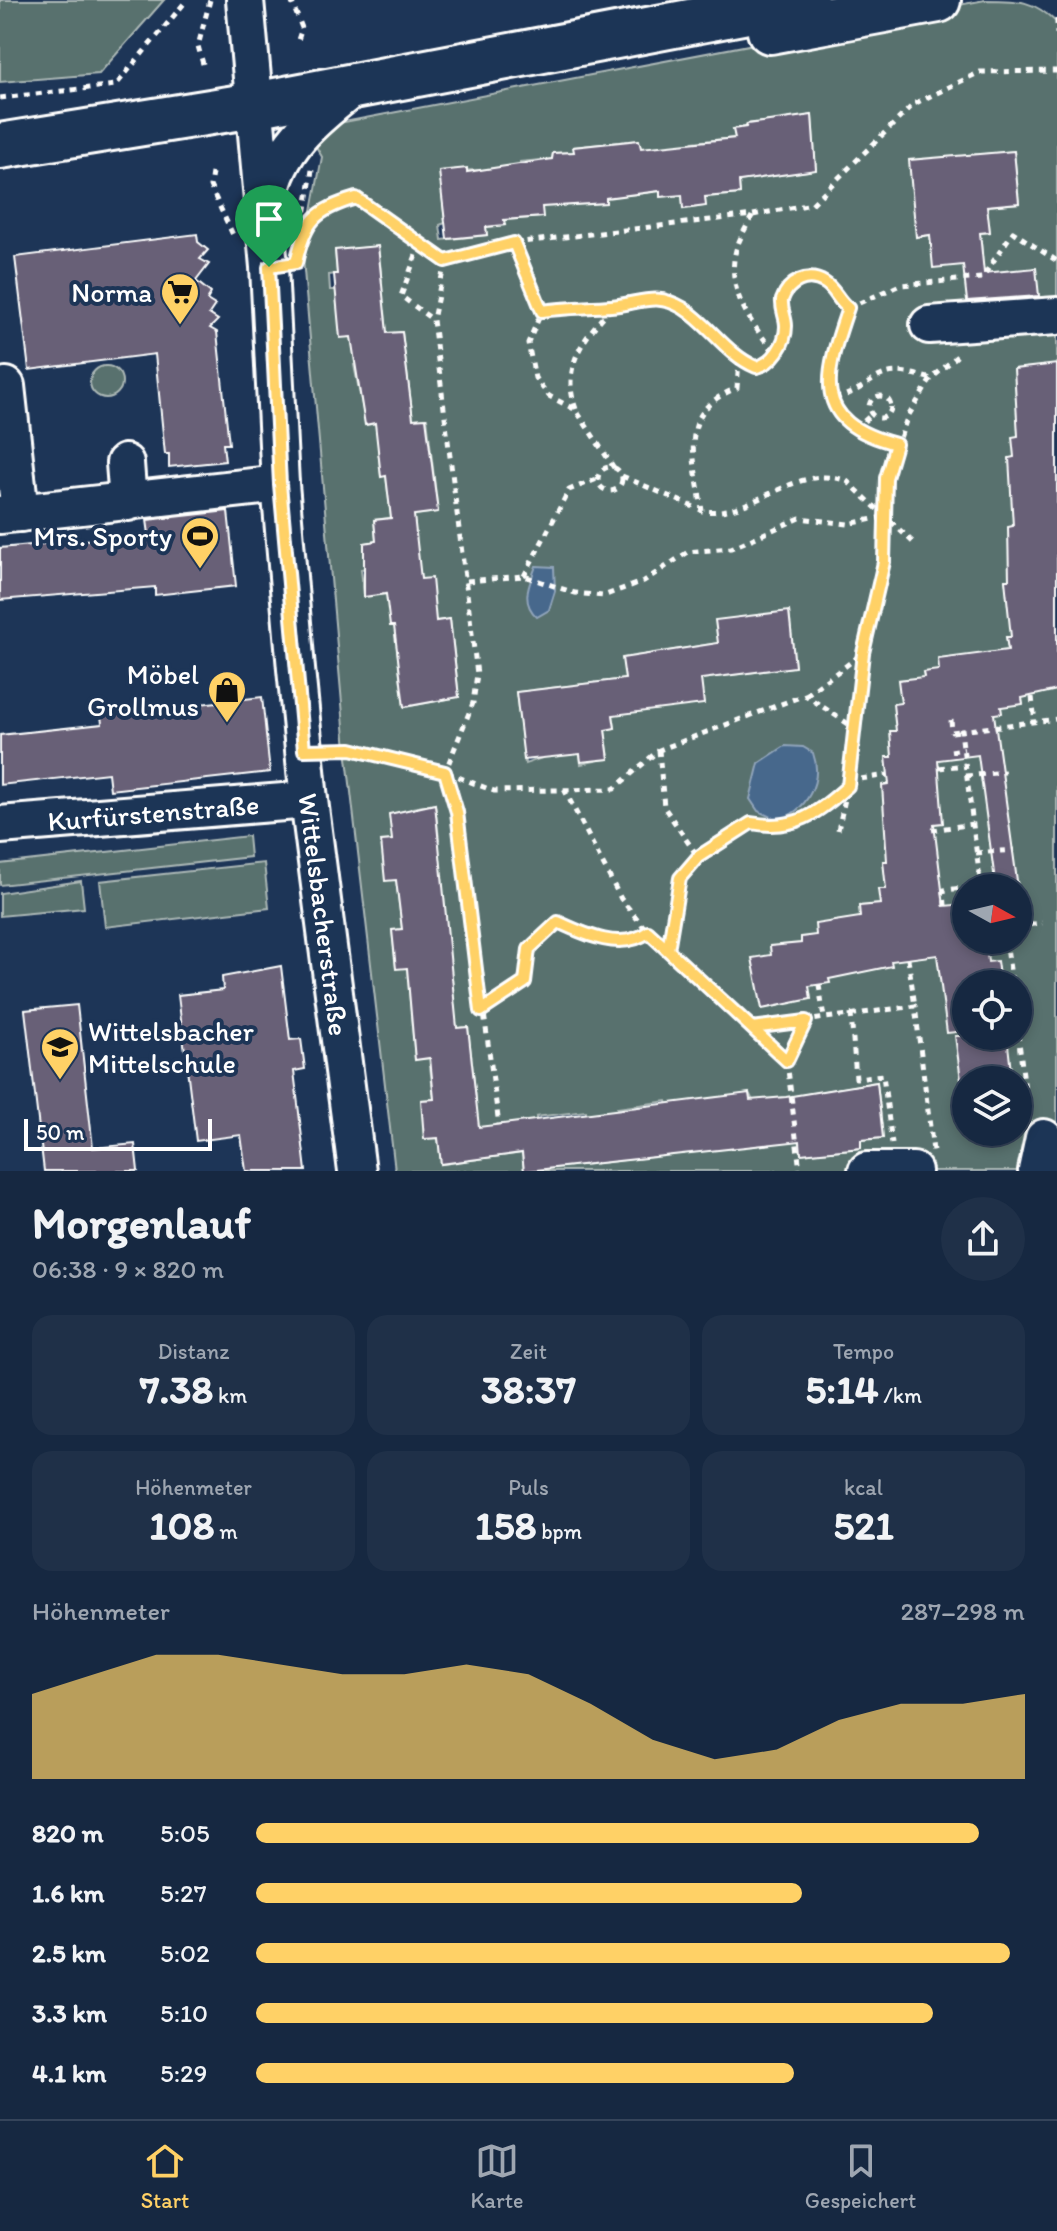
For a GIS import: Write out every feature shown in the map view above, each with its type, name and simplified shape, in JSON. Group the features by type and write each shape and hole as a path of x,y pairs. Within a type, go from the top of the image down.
{"main road":[{"path":"0,146 254,105 805,0"},
{"path":"695,20 738,37 938,0"}],"street":[{"name":"Wittelsbacherstraße","path":"245,0 254,105 251,238 269,267 280,484 304,750 357,1171"},
{"name":"Wittelsbacherstraße","path":"251,238 282,157 308,127 357,85"},
{"path":"929,325 1057,316"},
{"path":"13,393 18,513 280,484"},
{"path":"125,463 128,502"},
{"name":"Kurfürstenstraße","path":"0,825 309,800"}],"path":[{"path":"0,98 116,85 187,0"},
{"path":"203,64 198,46 210,0"},
{"path":"291,0 302,28 298,40"},
{"path":"1057,19 1057,34"},
{"path":"301,236 324,208 356,198 445,261 514,243 753,215 812,204 914,104 980,72 1057,71"},
{"path":"269,267 296,263 314,161"},
{"path":"212,173 210,186 251,238"},
{"path":"753,215 736,251 735,280 745,314 776,354"},
{"path":"896,444 855,429 834,399 827,376 848,308 900,285 982,278 1013,232 1057,261"},
{"path":"514,243 542,311 528,343 535,378 549,396 576,410"},
{"path":"420,244 401,296 433,320"},
{"path":"445,261 433,320 467,581 477,689 445,772 457,812 481,1011 499,1125"},
{"path":"542,311 580,305 613,306 659,297 684,309 739,359 756,367 771,361 776,354 786,325 782,300 792,284 801,279 821,281 848,308"},
{"path":"613,306 577,350 570,393 576,410 622,476 702,511 738,509 804,480 825,476 847,481 916,545"},
{"path":"838,830 848,786 863,653 884,562 886,478 896,444 931,379 952,356 966,354"},
{"path":"702,511 693,434 696,418 714,397 737,388 739,359"},
{"path":"834,399 848,395 879,374 909,372 931,379"},
{"path":"885,397 890,402 891,409 885,417 872,414 870,404 875,398 885,397"},
{"path":"855,429 872,414"},
{"path":"526,576 569,490 597,479 603,469 614,468"},
{"path":"597,479 604,490 612,491 621,483 622,476"},
{"path":"467,581 526,576 559,588 603,596 644,581 688,552 731,548 800,518 848,524 883,517"},
{"path":"304,750 351,749 445,772 494,791 614,789 638,773 659,750 805,695 863,653"},
{"path":"805,695 856,729"},
{"path":"1032,697 1035,722"},
{"path":"951,720 952,732 1057,719"},
{"path":"961,731 979,874"},
{"path":"951,751 964,749"},
{"path":"659,750 664,807 698,857"},
{"path":"939,768 965,765"},
{"path":"966,776 1005,772"},
{"path":"668,950 680,878 698,857 751,823 774,827 815,815 860,779 888,775"},
{"path":"564,789 621,899 648,932 787,1061"},
{"path":"932,830 973,824"},
{"path":"976,853 1014,850"},
{"path":"945,906 944,890 952,889"},
{"path":"481,1011 525,982 529,949 558,922 601,941 643,936 648,932"},
{"path":"1032,924 1042,923"},
{"path":"903,1169 915,1006 908,959"},
{"path":"819,985 824,1018"},
{"path":"752,1028 915,1006"},
{"path":"851,1014 856,1078 883,1075 903,1169"},
{"path":"800,1171 787,1061 806,1021"},
{"path":"1021,1050 1037,1143"}],"green space":[{"path":"0,0 164,0 99,74 0,82"},
{"path":"985,0 1025,3 1041,10 1057,23 1057,1171 527,1171 775,1143 749,1093 669,1110 667,1101 617,1108 618,1116 587,1119 586,1111 536,1117 536,1125 470,1128 476,1099 468,1027 457,1028 425,840 439,839 435,804 411,808 396,880 402,929 392,931 396,968 407,968 415,1059 429,1058 434,1099 422,1100 424,1139 438,1138 441,1164 522,1153 524,1171 395,1171 346,749 303,259 322,157 310,136 339,123","holes":["812,116 816,170 739,181 740,194 705,197 705,206 684,209 682,195 661,197 660,191 628,195 605,191 542,207 542,217 504,220 505,225 486,227 487,235 442,240 440,225 445,223 440,171 520,169 520,162 552,159 553,153 574,152 574,147 638,140 641,148 693,146 693,142 735,138 733,129 746,127 747,124","1014,151 1019,203 987,206 990,232 980,233 982,252 930,235 917,237 963,156","378,246 382,280 378,311 385,311 387,333 402,332 413,419 427,418 438,512 409,516 413,580 436,621 450,619 459,697 404,707 396,639 405,625 386,594 364,596 361,569 366,568 364,543 376,541 374,520 391,518 386,476 381,476 378,450 384,422 366,425 354,365 363,363 360,336 336,290 330,290 329,275 337,274 335,251","789,611 795,667 701,679 613,715 615,728 605,730 609,758 581,764 579,745 525,764 516,692 625,679 623,658 718,643","877,1082 883,1137 861,1140 861,1148 801,1154 795,1096"]},
{"path":"106,366 117,371 122,382 117,393 106,398 95,393 90,382 95,371"},
{"path":"248,836 250,857 0,885 0,864"},
{"path":"264,863 269,908 105,927 100,881"},
{"path":"81,881 84,908 0,916 0,893"}],"water":[{"path":"536,566 554,567 555,591 549,610 537,617 527,599"},
{"path":"785,746 803,747 813,753 816,774 804,803 788,816 777,820 758,811 750,799 759,763"}],"building":[{"path":"812,115 816,170 739,181 740,194 705,197 706,206 683,209 682,195 660,197 660,191 606,198 606,203 542,207 543,217 504,220 505,225 486,227 487,235 447,239 439,171 467,168 467,172 552,159 553,153 574,152 573,147 639,140 641,148 735,138 733,129 746,127 747,124"},
{"path":"1014,151 1019,203 987,206 990,232 980,233 984,273 1036,268 1039,296 967,301 963,265 933,268 930,235 916,237 909,160"},
{"path":"197,234 198,242 208,250 200,259 209,264 196,281 211,293 207,300 215,305 209,314 218,320 210,328 217,332 229,444 223,444 225,461 169,467 155,354 29,370 15,257"},
{"path":"378,246 387,333 402,332 413,419 426,418 438,512 414,515 421,579 432,578 436,621 450,619 459,697 404,707 394,626 390,626 386,594 364,597 364,543 376,541 374,520 391,518 386,476 381,477 375,423 365,425 351,337 340,338 334,274 337,274 335,250"},
{"path":"1057,364 1057,690 1022,698 1023,704 1001,707 1002,713 994,714 1016,874 994,874 978,755 938,760 943,823 934,824 944,906 952,905 952,954 987,954 988,962 997,961 998,970 952,970 952,1032 947,1033 937,955 891,961 892,966 829,979 830,983 809,986 811,999 762,1009 752,958 771,955 770,946 801,943 801,937 816,935 815,924 860,917 859,906 880,904 878,889 886,889 883,861 887,861 882,785 889,784 886,757 892,757 890,731 896,731 893,704 901,703 898,680 924,677 923,672 939,670 938,659 1008,650 1006,637 1011,637 1005,580 1009,580 1008,527 1013,526 1009,458 1014,457 1012,437 1018,436 1014,369"},
{"path":"228,511 236,586 155,595 155,587 0,600 0,548 149,534 147,520"},
{"path":"789,611 795,667 701,679 704,704 613,715 615,728 605,730 609,759 581,762 580,754 524,760 516,692 625,679 622,658 718,643 715,620"},
{"path":"262,697 270,772 110,790 108,773 0,785 0,735 102,724 101,715"},
{"path":"435,804 457,1028 468,1027 479,1127 749,1093 750,1100 786,1097 877,1082 883,1138 861,1140 861,1148 801,1154 800,1141 527,1171 524,1171 522,1153 441,1164 438,1138 424,1139 421,1100 434,1099 430,1058 415,1060 407,968 396,969 392,930 402,929 396,880 385,881 381,841 392,840 389,814"},
{"path":"281,966 290,1040 301,1039 305,1069 294,1071 306,1171 246,1171 241,1135 196,1141 178,995 223,990 222,977"},
{"name":"Wittelsbacher Mittelschule","path":"77,1005 93,1148 135,1144 138,1171 44,1171 25,1010"},
{"path":"957,1050 1009,1050 1010,1066 959,1066"}],"place":[{"name":"Norma","path":"180,326"},
{"name":"Mrs. Sporty","path":"200,570"},
{"name":"Möbel Grollmus","path":"227,724"},
{"name":"Wittelsbacher Mittelschule","path":"60,1081"}],"route":[{"path":"269,267 280,484 304,750 351,749 445,772 457,812 481,1011 525,982 529,949 558,922 601,941 643,936 648,932 752,1028 806,1021 787,1061 752,1028 668,950 680,878 698,857 751,823 774,827 815,815 848,786 863,653 884,562 886,478 896,444 872,438 855,429 840,413 829,389 827,376 830,360 848,308 821,281 801,279 792,284 782,300 782,318 786,325 776,354 771,361 756,367 739,359 684,309 659,297 613,306 580,305 542,311 514,243 445,261 356,198 324,208 301,236 296,263 269,267"}]}
